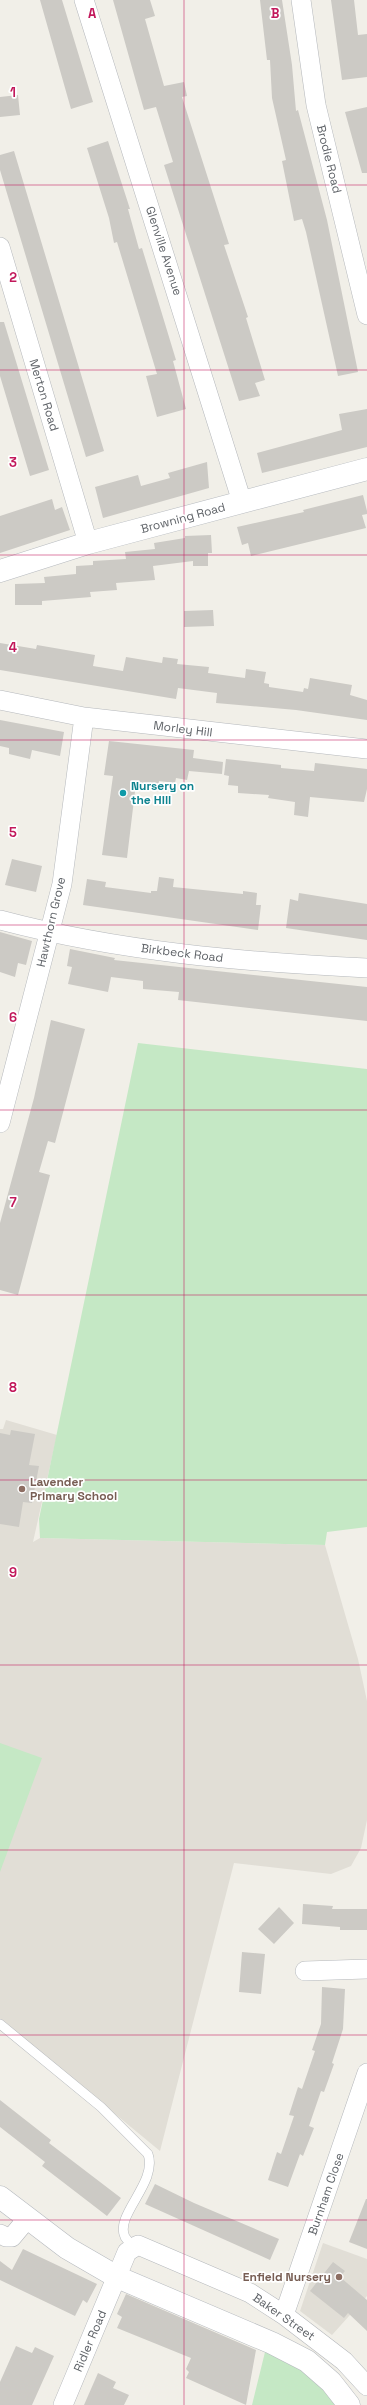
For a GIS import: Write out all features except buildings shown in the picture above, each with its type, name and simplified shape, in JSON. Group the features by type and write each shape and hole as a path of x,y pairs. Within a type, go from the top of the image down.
{"street":[{"name":"Glenville Avenue","path":"84,0 242,502"},
{"name":"Brodie Road","path":"301,0 316,105 367,315"},
{"name":"Merton Road","path":"0,247 88,543"},
{"name":"Browning Road","path":"0,571 88,543 367,469"},
{"name":"Morley Hill","path":"0,700 84,717 367,749"},
{"name":"Hawthorn Grove","path":"0,1123 62,884 84,717"},
{"name":"Birkbeck Road","path":"0,920 50,933 108,944 269,963 367,968"},
{"path":"305,1971 366,1973"},
{"name":"Burnham Close","path":"284,2315 367,2073"},
{"name":"Baker Street","path":"0,2198 67,2248 117,2277 272,2343 307,2361 332,2382 349,2405"},
{"path":"0,2234 6,2237 12,2237 27,2219"},
{"path":"117,2277 128,2252 133,2247"},
{"name":"Baker Street","path":"133,2247 143,2247 250,2293 284,2315 344,2361 367,2386"},
{"name":"Ridler Road","path":"63,2405 117,2277"}],"lane":[{"path":"0,2024 102,2107 148,2154 151,2163 149,2174 124,2223 124,2236 133,2247"}],"shaded area":[{"path":"6,1420 57,1435 33,1542 40,1538 325,1545 358,1659 367,1701 367,1820 361,1848 351,1866 331,1874 234,1863 160,2151 0,2019 0,1429 3,1429"},
{"name":"Enfield Nursery","path":"323,2243 367,2259 367,2296 332,2335 300,2311"}],"green space":[{"path":"138,1043 367,1069 367,1527 327,1532 325,1545 40,1538 39,1519"},
{"path":"0,1743 42,1758 0,1872"},
{"path":"266,2348 302,2365 337,2405 252,2405"}],"place":[{"name":"Nursery on the Hill","path":"123,793"},
{"name":"Lavender Primary School","path":"22,1489"},
{"name":"Enfield Nursery","path":"339,2277"}]}
